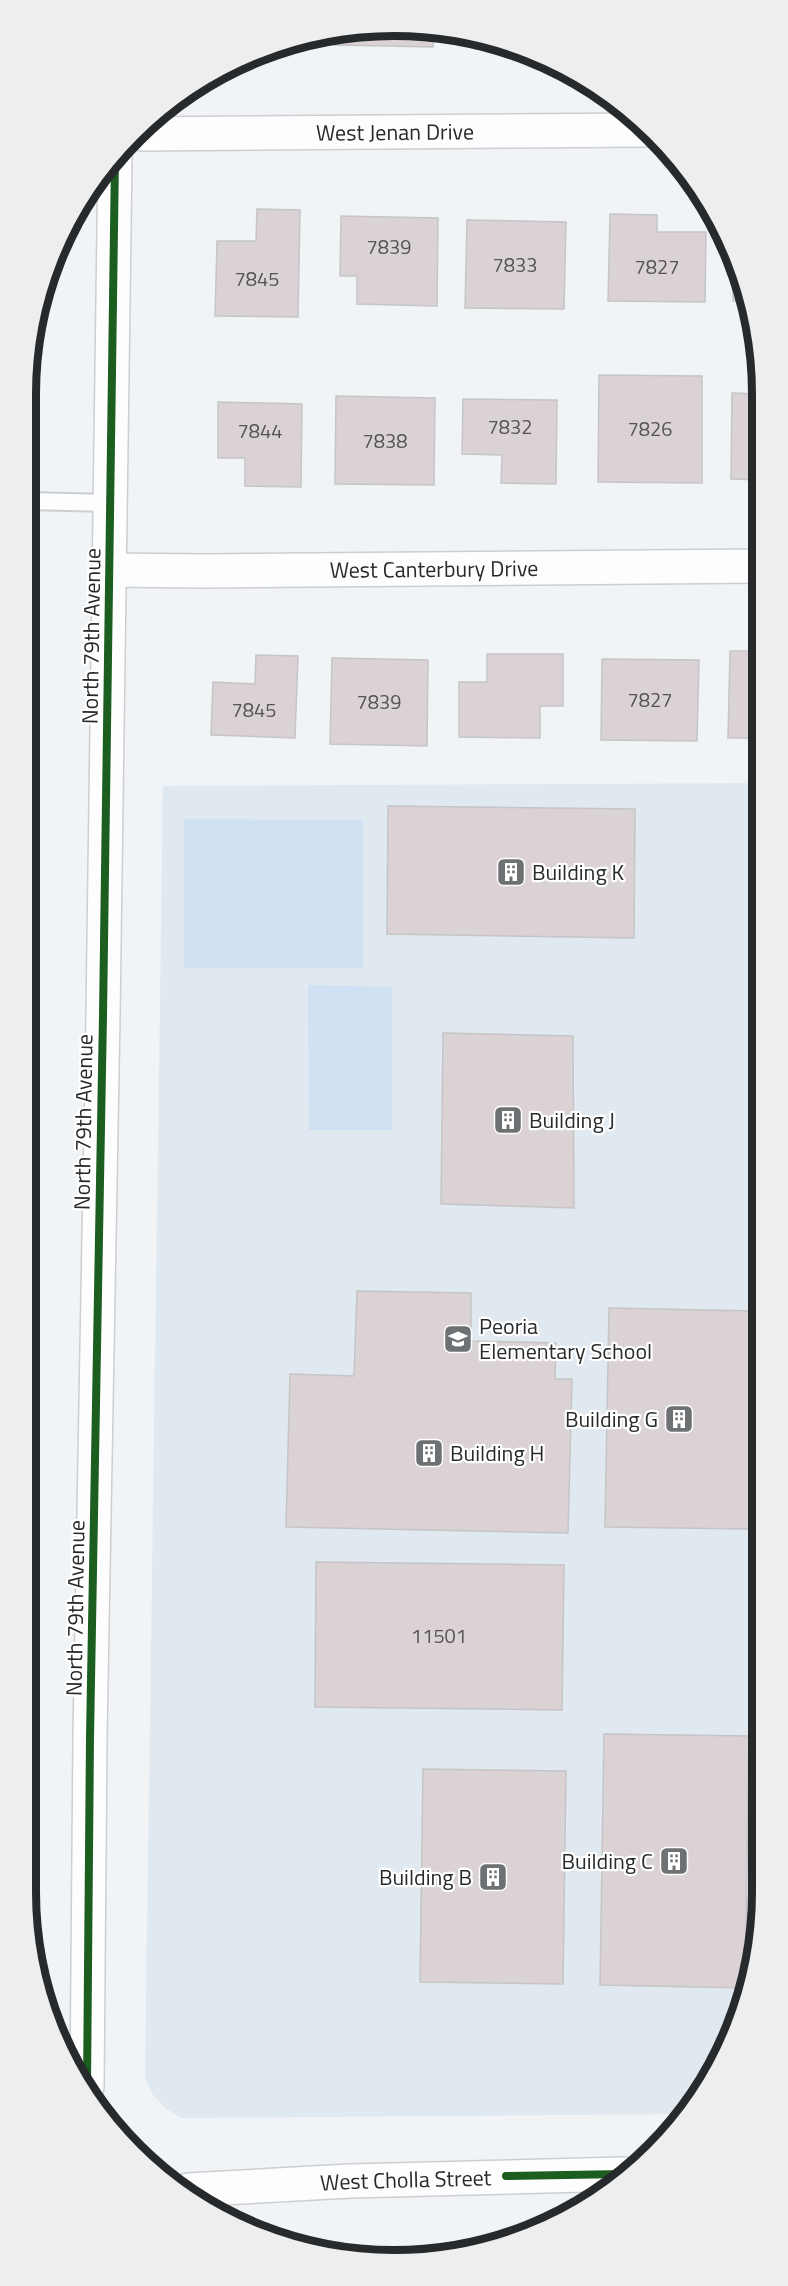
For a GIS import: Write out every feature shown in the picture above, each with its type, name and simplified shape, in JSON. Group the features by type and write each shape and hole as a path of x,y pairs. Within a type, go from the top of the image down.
{"street":[{"name":"West Jenan Drive","path":"148,134 635,130"},
{"name":"North 79th Avenue","path":"87,2076 115,170"},
{"name":"West Canterbury Drive","path":"110,570 752,566"},
{"name":"West Cholla Street","path":"195,2190 362,2181 614,2174"}],"lane":[{"path":"36,501 110,503"}],"shaded area":[{"name":"Peoria Elementary School","path":"752,783 751,1915 740,1985 725,2029 704,2071 675,2114 181,2118 165,2108 153,2095 145,2078 163,786"},
{"path":"184,819 363,820 363,968 184,968"},
{"path":"308,985 392,987 392,1130 309,1130"}],"building":[{"path":"371,37 433,38 433,47 334,45 334,41"},
{"path":"475,45 490,49 475,49"},
{"path":"257,209 300,210 298,317 215,316 217,241 256,241"},
{"path":"610,214 657,215 657,232 706,232 705,302 608,301"},
{"path":"341,216 438,218 437,306 357,304 357,276 340,276"},
{"path":"467,220 566,222 564,309 465,308"},
{"path":"733,279 740,301 733,301"},
{"path":"599,375 702,376 702,483 598,482"},
{"path":"732,393 752,394 752,480 731,479"},
{"path":"336,396 435,398 434,485 335,484"},
{"path":"463,399 557,400 556,484 501,483 502,455 462,454"},
{"path":"218,402 302,404 301,487 245,486 245,458 218,458"},
{"path":"730,651 752,651 752,738 728,738"},
{"path":"487,654 563,654 563,706 540,706 540,738 459,737 459,682 487,682"},
{"path":"256,655 298,656 295,738 211,735 213,682 255,684"},
{"path":"332,658 428,660 427,746 330,744"},
{"path":"602,659 699,660 697,741 601,740"},
{"name":"Building K","path":"388,806 635,809 634,938 387,934"},
{"name":"Building J","path":"443,1033 573,1036 574,1208 441,1204"},
{"name":"Building H","path":"357,1291 471,1293 471,1341 556,1343 555,1379 572,1379 568,1533 286,1527 290,1374 354,1376"},
{"name":"Building G","path":"609,1308 752,1311 749,1529 605,1527"},
{"path":"316,1562 564,1565 562,1710 315,1707"},
{"name":"Building C","path":"604,1734 749,1736 745,1959 739,1988 600,1985"},
{"name":"Building B","path":"423,1769 566,1771 563,1984 420,1982"}],"cycle path":[{"path":"87,2076 90,1737 115,170"},
{"path":"506,2176 614,2174"}],"place":[{"name":"Building K","path":"511,872"},
{"name":"Building J","path":"508,1120"},
{"name":"Peoria Elementary School","path":"458,1339"},
{"name":"Building G","path":"679,1419"},
{"name":"Building H","path":"429,1453"},
{"name":"Building C","path":"674,1861"},
{"name":"Building B","path":"493,1877"}]}
